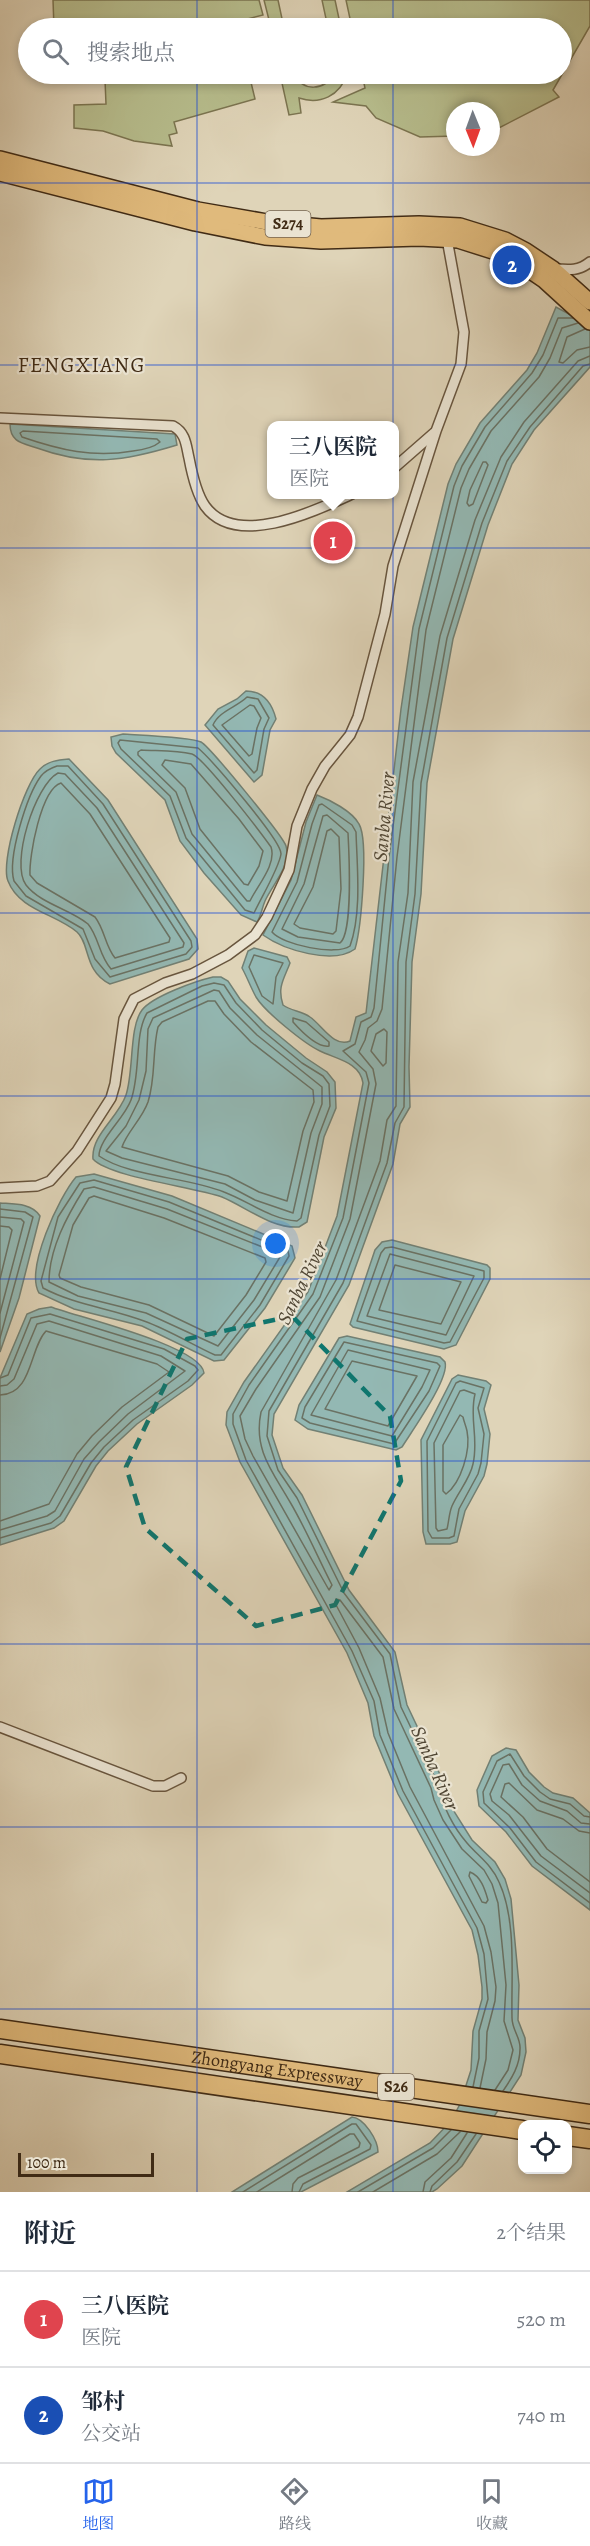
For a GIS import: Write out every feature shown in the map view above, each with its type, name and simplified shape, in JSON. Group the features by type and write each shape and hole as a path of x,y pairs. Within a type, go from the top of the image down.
{"highway":[{"name":"Zhongyang Expressway","path":"0,2029 590,2114"},
{"name":"Zhongyang Expressway","path":"0,2054 518,2129"},
{"path":"572,2137 590,2139"}],"main road":[{"name":"S274","path":"0,159 198,210 267,222 321,227 410,224 460,226 512,243 553,269 563,287 590,322"},
{"name":"S274","path":"0,173 195,223 265,237 321,241 447,239 481,247 512,259 590,302"}],"street":[{"path":"0,1188 37,1186 50,1181 77,1151 111,1098 124,1019 134,999 165,983 192,974 228,955 255,934 267,917 288,870 297,826 312,789 325,766 345,743 358,717 385,614 393,566 436,431 461,364 464,343 447,239"},
{"path":"553,269 572,270 581,268 590,262"},
{"path":"0,418 173,426 183,436 198,492 206,508 224,522 238,526 285,520 341,499"},
{"path":"399,464 436,431"},
{"path":"0,1727 153,1786 165,1786 181,1778"}],"highlighted area":[{"path":"292,1316 390,1416 401,1481 335,1605 256,1626 145,1528 126,1467 187,1339"}],"green space":[{"path":"53,0 259,0 263,15 251,18 54,18"},
{"path":"264,0 278,0 282,18 268,18"},
{"path":"322,0 335,0 339,18 326,18"},
{"path":"346,0 590,0 590,26 572,57 572,18 350,18"},
{"path":"105,84 251,84 255,99 174,122 177,133 169,135 172,146 134,141 103,131 74,128 74,105 106,104"},
{"path":"282,84 303,84 314,87 325,84 343,84 334,93 322,99 299,98 301,113 289,115"},
{"path":"364,84 556,84 553,90 559,97 500,127 500,102 446,102 446,136 420,137 376,118 366,106 333,102 365,88"}],"water":[{"name":"Sanba River","path":"590,297 590,367 534,430 512,464 488,525 453,639 427,783 421,894 412,962 410,1107 400,1124 393,1164 349,1285 274,1414 272,1435 283,1468 302,1495 349,1590 395,1652 407,1705 445,1785 446,1795 455,1813 472,1840 495,1862 505,1879 511,1899 519,1985 518,2020 525,2038 526,2052 521,2075 462,2166 437,2189 432,2192 347,2192 430,2143 451,2121 460,2104 471,2070 473,2031 482,1999 482,1987 472,1930 398,1794 374,1736 368,1703 347,1653 240,1462 226,1425 227,1412 244,1382 308,1292 337,1216 363,1083 361,1076 352,1066 305,1042 268,1011 256,997 242,968 248,951 254,948 287,957 290,963 281,988 283,1005 310,1017 333,1039 350,1041 356,1017 366,1013 401,709 413,627 448,484 456,464 480,423 527,370 537,353 556,307 569,314"},
{"path":"10,424 175,434 177,445 124,458 90,460 74,458 18,441 12,435"},
{"path":"246,691 257,693 266,699 276,719 270,730 262,775 254,782 205,725 218,709 237,699"},
{"path":"123,734 201,742 231,774 282,839 287,853 284,868 265,901 257,922 241,915 204,873 180,841 165,800 116,753 111,737"},
{"path":"69,759 108,800 197,939 198,949 189,959 110,984 96,972 77,932 29,905 13,891 6,871 7,858 15,824 27,790 43,766 53,761"},
{"path":"317,795 346,810 356,819 362,833 363,885 355,949 346,954 334,956 309,954 283,946 263,935 291,880 306,822"},
{"path":"213,977 221,977 228,981 240,999 266,1025 327,1072 335,1082 336,1108 324,1137 307,1222 299,1227 279,1225 222,1197 116,1171 93,1159 100,1134 126,1095 135,1027 142,1010 165,994"},
{"path":"94,1174 172,1196 292,1246 295,1258 265,1308 224,1360 214,1361 142,1326 74,1309 39,1293 36,1268 53,1216 76,1177"},
{"path":"0,1203 28,1206 40,1216 19,1298 0,1352"},
{"path":"392,1240 487,1265 490,1268 490,1279 456,1345 444,1349 353,1327 350,1324 375,1250 382,1242"},
{"path":"51,1307 161,1343 198,1363 204,1373 192,1385 137,1424 108,1451 96,1466 64,1521 54,1528 0,1545 0,1378 27,1314"},
{"path":"347,1336 440,1357 445,1362 442,1380 436,1392 402,1447 396,1450 308,1429 295,1420 299,1405 339,1338"},
{"path":"458,1375 486,1381 491,1385 484,1409 490,1434 487,1464 484,1476 465,1511 457,1542 426,1544 423,1532 421,1440 452,1379"},
{"path":"506,1748 516,1750 529,1772 544,1787 553,1793 573,1798 590,1813 590,1910 532,1866 506,1832 479,1806 477,1790 492,1756"},
{"path":"352,2117 357,2118 370,2130 378,2152 301,2192 232,2192"}],"place":[{"name":"邹村","path":"512,265"},
{"name":"三八医院","path":"333,541"}],"district":[{"name":"FENGXIANG","path":"82,365"}]}
